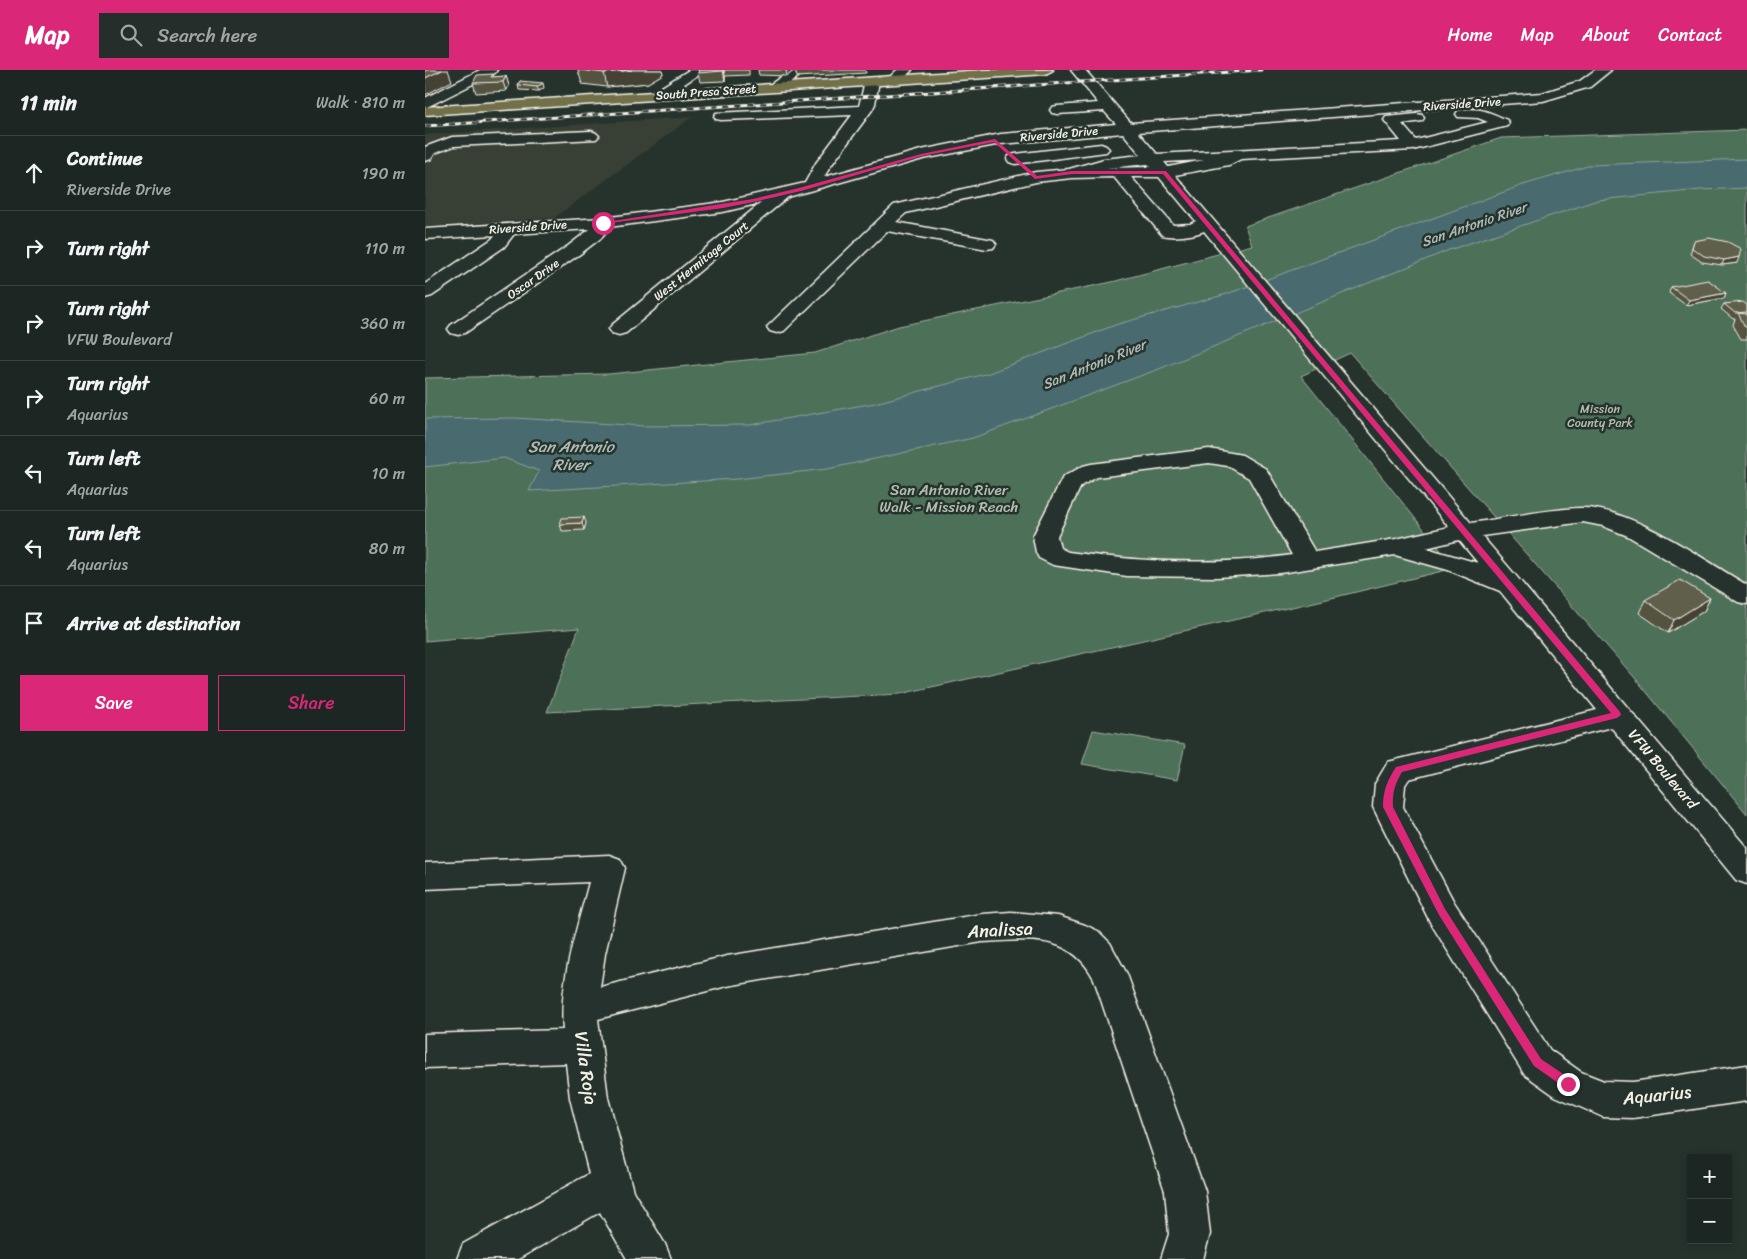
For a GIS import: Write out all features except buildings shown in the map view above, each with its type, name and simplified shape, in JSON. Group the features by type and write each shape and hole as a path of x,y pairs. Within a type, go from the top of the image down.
{"main road":[{"name":"South Presa Street","path":"425,111 872,81 899,75 1046,70"}],"street":[{"path":"425,104 490,70"},
{"path":"657,96 698,70"},
{"path":"776,87 800,70"},
{"name":"VFW Boulevard","path":"1078,70 1465,531 1747,871"},
{"name":"Riverside Drive","path":"425,234 603,223 723,206 783,194 921,155 995,140 1127,128 1516,100 1553,95 1576,88 1594,79 1604,70"},
{"path":"811,186 822,166 865,110 871,96 872,81"},
{"path":"1057,110 1109,106"},
{"path":"721,116 865,110"},
{"path":"1107,171 1153,159 1205,158 1229,160 1238,155 1413,145 1502,123 1480,113 1391,120 1413,145"},
{"path":"1183,134 1205,158"},
{"path":"425,156 431,150 452,142 591,136"},
{"path":"995,140 1035,177"},
{"path":"1015,159 1101,149"},
{"path":"1207,180 1259,162 1238,155"},
{"path":"777,327 900,209 1035,177 1107,171 1164,172 1205,158"},
{"path":"1107,171 1168,231 1193,229 1206,223"},
{"name":"West Hermitage Court","path":"619,329 783,194"},
{"name":"Oscar Drive","path":"458,329 574,250 595,234 603,223"},
{"path":"883,226 987,244"},
{"path":"425,292 498,242 509,228"},
{"path":"1307,560 1258,474 1234,460 1209,456 1091,470 1071,482 1045,536 1048,552 1062,559 1127,568 1217,570 1280,565 1394,547 1465,531 1569,515 1596,516 1637,531 1747,596"},
{"path":"1394,547 1457,564 1510,585"},
{"name":"Aquarius","path":"1617,715 1399,770 1390,784 1388,807 1442,912 1537,1062 1568,1084 1603,1099 1633,1100 1747,1083"},
{"name":"Villa Roja","path":"425,876 609,868 588,954 579,1008 581,1046 589,1098 615,1199 643,1251 650,1259"},
{"name":"Analissa","path":"579,1008 727,972 982,928 1017,926 1050,928 1078,937 1095,950 1110,974 1185,1191 1190,1222 1189,1245 1182,1259"},
{"path":"425,1051 581,1046"},
{"path":"478,1259 611,1184"}],"shaded area":[{"path":"692,117 554,218 425,227 425,135"}],"green space":[{"name":"San Antonio River Walk - Mission Reach","path":"1747,130 1747,814 1635,678 1350,353 1301,376 1455,568 1319,601 900,694 547,712 579,628 425,641 425,378 609,374 815,353 899,326 1112,282 1252,245 1245,226 1501,138"},
{"path":"1093,730 1185,745 1177,780 1082,764"}],"water":[{"name":"San Antonio River","path":"1747,159 1747,188 1700,190 1598,200 1449,250 1159,369 973,438 827,469 737,479 529,491 539,471 504,458 425,467 425,419 515,418 644,426 750,425 875,403 989,373 1118,324 1227,294 1523,185 1591,165"}],"railway":[{"path":"425,126 1261,70"}],"route":[{"path":"603,223 668,215 783,194 921,155 995,140 1035,177 1072,173 1164,172 1617,715 1432,760 1399,770 1390,784 1387,797 1388,807 1442,912 1537,1062 1568,1084"}],"park label":[{"name":"Mission County Park","path":"1600,416"}]}
